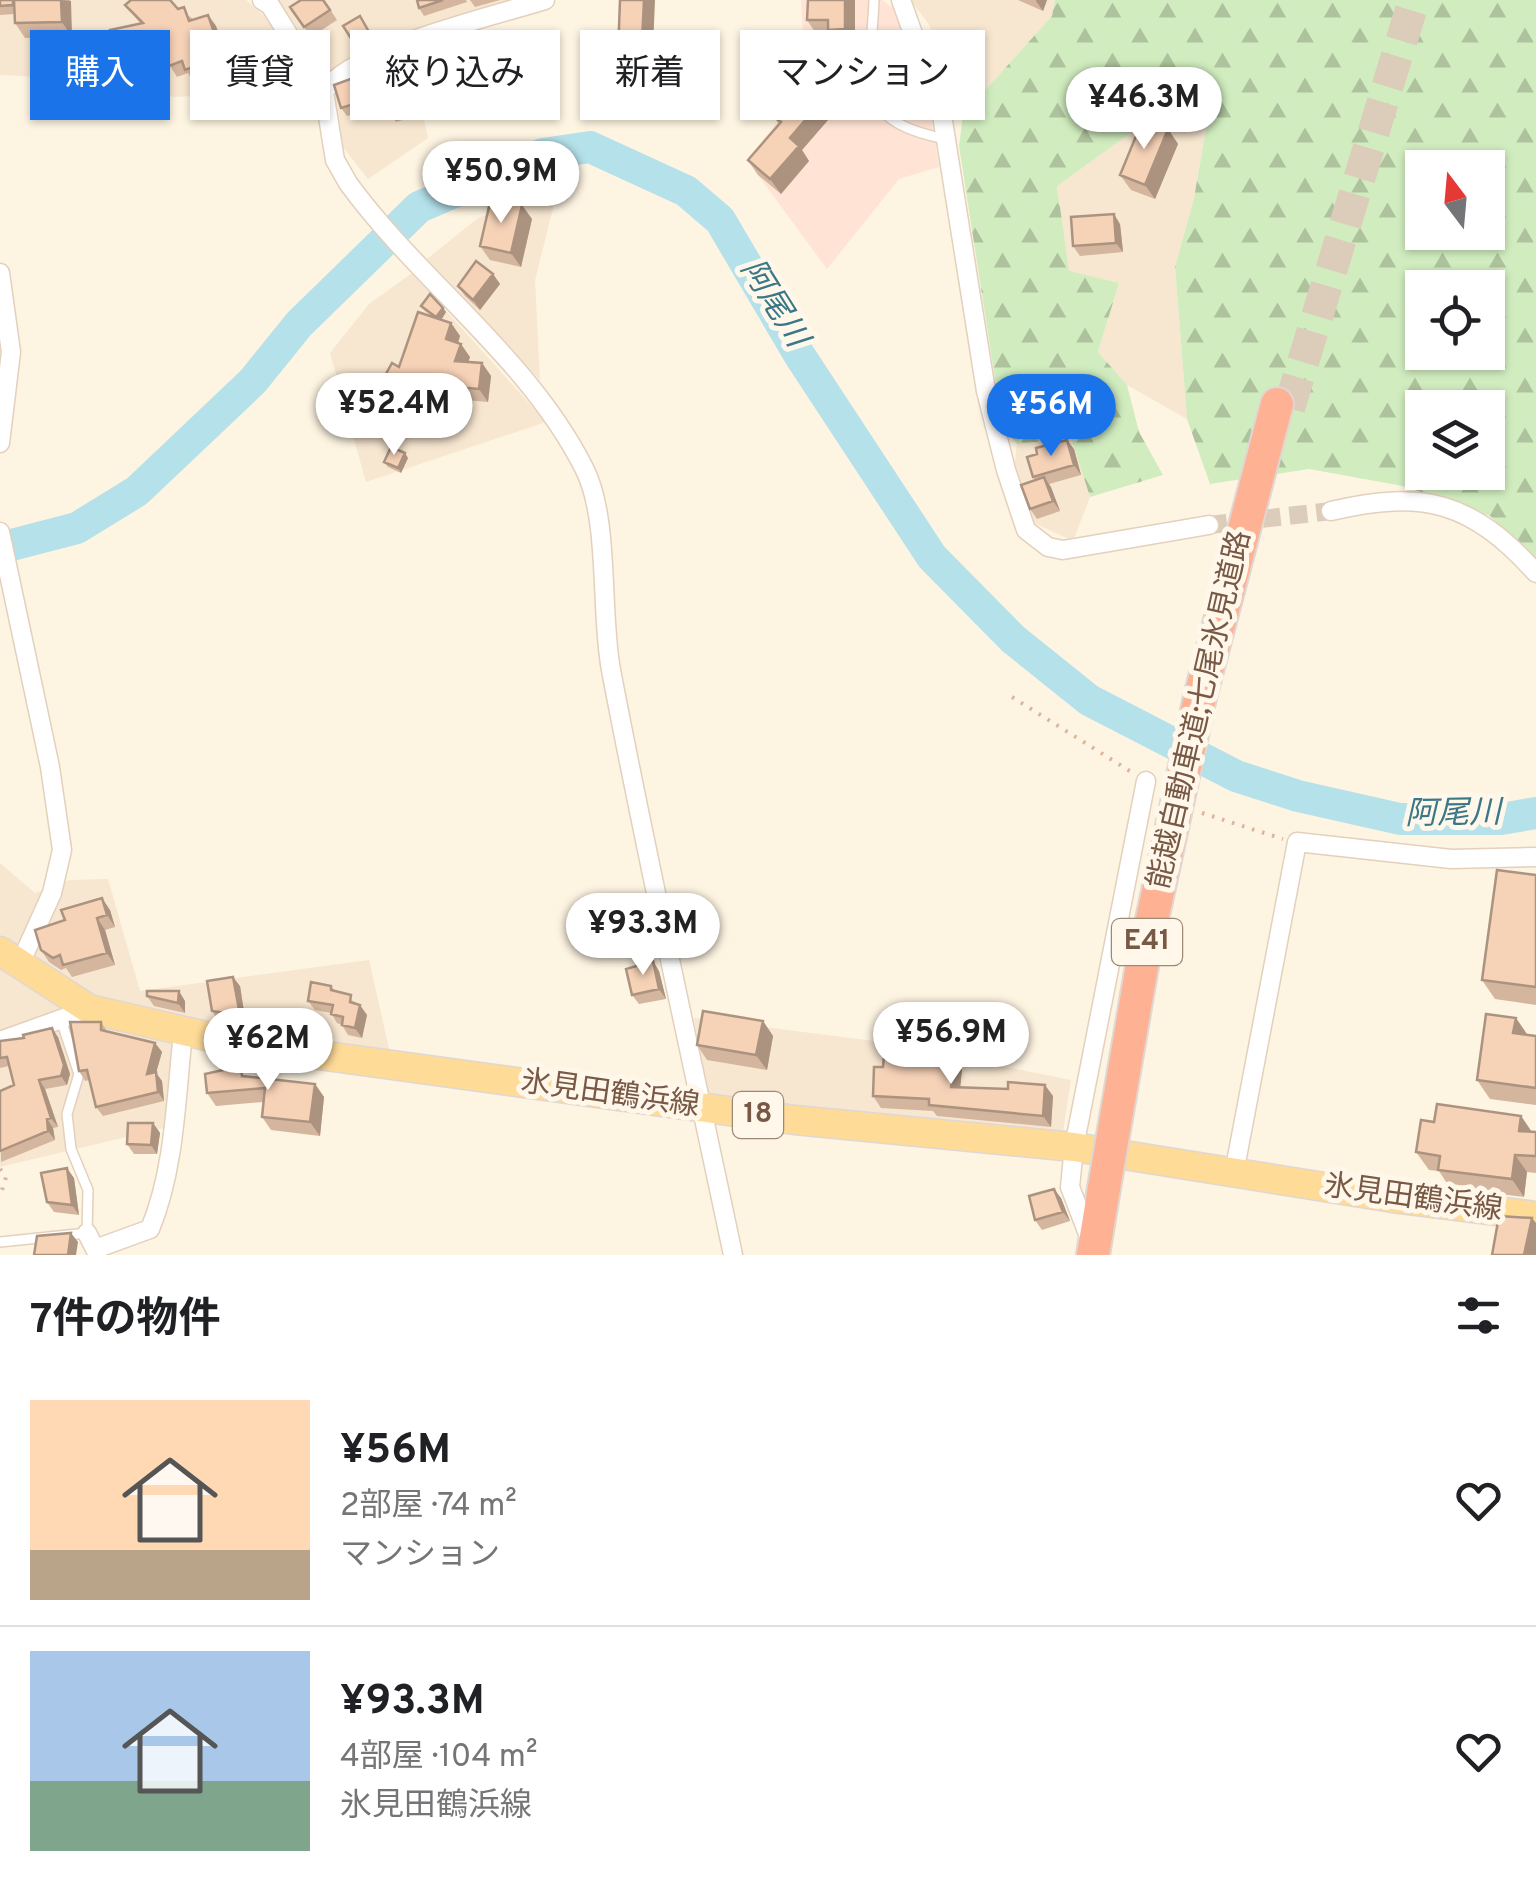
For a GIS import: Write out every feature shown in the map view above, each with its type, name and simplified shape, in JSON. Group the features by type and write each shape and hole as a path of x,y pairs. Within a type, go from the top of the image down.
{"highway":[{"name":"能越自動車道;七尾氷見道路","path":"1096,1250 1206,698 1283,406"}],"main road":[{"name":"氷見田鶴浜線","path":"10,959 89,1010 184,1033 702,1107 1074,1147 1536,1216"}],"street":[{"path":"330,82 400,45 545,0"},
{"path":"900,0 925,58 946,139 986,391 1026,530 1048,547 1063,550 1209,525"},
{"path":"268,2 285,30"},
{"path":"329,120 335,160 360,200 515,369 563,432 587,472 599,532 610,665 733,1255"},
{"path":"0,274 11,352 0,443"},
{"path":"1331,512 1364,504 1424,500 1488,524 1536,572"},
{"path":"2,542 50,767 62,850 52,893 10,959"},
{"path":"1096,1250 1070,1187 1074,1147 1146,780"},
{"path":"1234,1173 1298,842 1451,860 1536,858"},
{"path":"0,1042 89,1010"},
{"path":"86,1232 94,1249 150,1229 158,1208 170,1140 184,1033"}],"lane":[{"path":"874,0 868,87 875,107 917,133 946,139"},
{"path":"0,1242 86,1232 88,1190 71,1149 67,1114 79,1074 61,1020"}],"path":[{"path":"0,1169 6,1176 0,1197"}],"shaded area":[{"path":"0,0 246,0 275,30 190,30 190,96 170,96 170,30 30,30 30,77 0,75"},
{"path":"269,0 518,0 427,30 350,30 350,63 330,71 330,30 290,30"},
{"path":"801,0 882,0 895,9 904,30 803,30"},
{"path":"910,0 1055,0 1052,16 985,91 985,30 931,30"},
{"path":"1176,77 1211,98 1194,198 1175,267 1187,419 1127,385 1098,352 1119,283 1068,272 1057,185 1151,118"},
{"path":"350,80 350,120 424,120 428,138 368,179 343,147 333,88"},
{"path":"779,120 932,120 939,167 899,179 827,269 747,160"},
{"path":"557,192 535,280 540,380 427,259 478,218"},
{"path":"412,273 546,422 366,482 330,353 369,304"},
{"path":"1071,438 1090,497 1073,541 1032,522 1014,469 1017,444"},
{"path":"0,863 35,893 70,880 108,879 140,991 369,960 390,1053 143,1015 69,984 0,941"},
{"path":"0,966 173,1039 164,1128 0,1167"},
{"path":"694,1018 874,1041 1071,1080 1062,1138 708,1100"}],"green space":[{"path":"1055,0 1536,0 1536,561 1490,516 1415,490 1505,490 1505,390 1405,390 1405,487 1309,469 1210,484 1187,419 1175,267 1194,198 1211,99 1176,78 1151,118 1057,186 1069,271 1119,283 1098,352 1127,385 1139,432 1163,475 1090,497 1071,438 1017,444 1002,424 959,146 962,120 985,120 985,91 1052,16"}],"building":[{"path":"0,0 13,0 13,5 0,6"},
{"path":"14,0 61,0 62,22 15,23"},
{"path":"131,0 170,0 178,9 184,7 189,21 208,15 213,30 190,30 190,68 185,70 182,61 170,66 170,30 110,30 143,23 125,5"},
{"path":"301,0 323,0 330,10 304,27 290,7"},
{"path":"417,0 443,0 419,8"},
{"path":"620,0 644,0 643,30 619,30"},
{"path":"808,0 845,0 845,29 828,30 828,20 807,20"},
{"path":"360,16 368,30 350,30 350,37 343,26"},
{"path":"350,79 350,105 341,108 334,85"},
{"path":"1143,119 1168,129 1145,185 1120,175"},
{"path":"778,120 805,120 790,138 799,146 770,179 748,160 781,122"},
{"path":"491,198 522,205 511,253 480,246"},
{"path":"1114,214 1116,243 1073,246 1071,217"},
{"path":"476,261 493,274 473,300 458,286"},
{"path":"430,294 443,308 436,317 421,306"},
{"path":"418,312 451,323 446,339 461,344 455,361 482,363 479,389 423,384 418,394 412,391 400,412 373,397 392,363 399,367"},
{"path":"1067,440 1074,465 1033,477 1027,457 1037,454 1036,448"},
{"path":"391,447 405,453 398,468 384,462"},
{"path":"1044,477 1053,501 1030,509 1021,485"},
{"path":"1497,870 1536,875 1536,987 1482,980"},
{"path":"102,898 107,915 97,918 107,953 63,965 60,955 53,958 41,950 35,930 65,920 61,910"},
{"path":"653,961 659,989 632,995 626,969"},
{"path":"233,977 240,1015 212,1011 207,981"},
{"path":"311,982 351,995 350,1002 360,1005 355,1028 342,1025 343,1017 331,1014 333,1005 308,1001"},
{"path":"147,991 179,991 178,1003 147,996"},
{"path":"703,1011 763,1021 756,1055 697,1045"},
{"path":"1486,1014 1516,1018 1513,1033 1536,1036 1536,1088 1477,1080"},
{"path":"70,1022 101,1022 101,1030 155,1043 147,1074 156,1072 158,1092 96,1107 87,1070 79,1071"},
{"path":"52,1028 64,1065 61,1076 39,1080 51,1118 47,1119 48,1131 0,1151 0,1091 14,1085 7,1057 0,1058 0,1041"},
{"path":"884,1055 954,1058 951,1087 1008,1089 1008,1082 1045,1085 1043,1116 929,1105 929,1099 873,1096 874,1067 883,1067"},
{"path":"241,1066 242,1076 315,1084 310,1122 262,1117 265,1088 207,1093 205,1074"},
{"path":"1437,1104 1521,1116 1519,1131 1536,1132 1536,1156 1515,1155 1512,1179 1438,1170 1440,1156 1416,1152 1421,1120 1434,1122"},
{"path":"128,1123 153,1123 151,1145 127,1144"},
{"path":"67,1168 72,1205 47,1202 41,1173"},
{"path":"1054,1189 1063,1212 1035,1220 1029,1196"},
{"path":"1499,1216 1532,1218 1524,1255 1492,1255"},
{"path":"71,1233 68,1255 34,1255 37,1236"}],"waterway":[{"name":"阿尾川","path":"0,548 77,528 137,491 253,381 299,324 419,207 543,154 590,147 686,191 720,220 800,356 932,557 1013,639 1089,700 1236,776 1298,796 1400,819 1501,819 1536,813"}],"tunnel":[{"path":"1289,408 1414,0"},
{"path":"1209,525 1331,511"}]}
